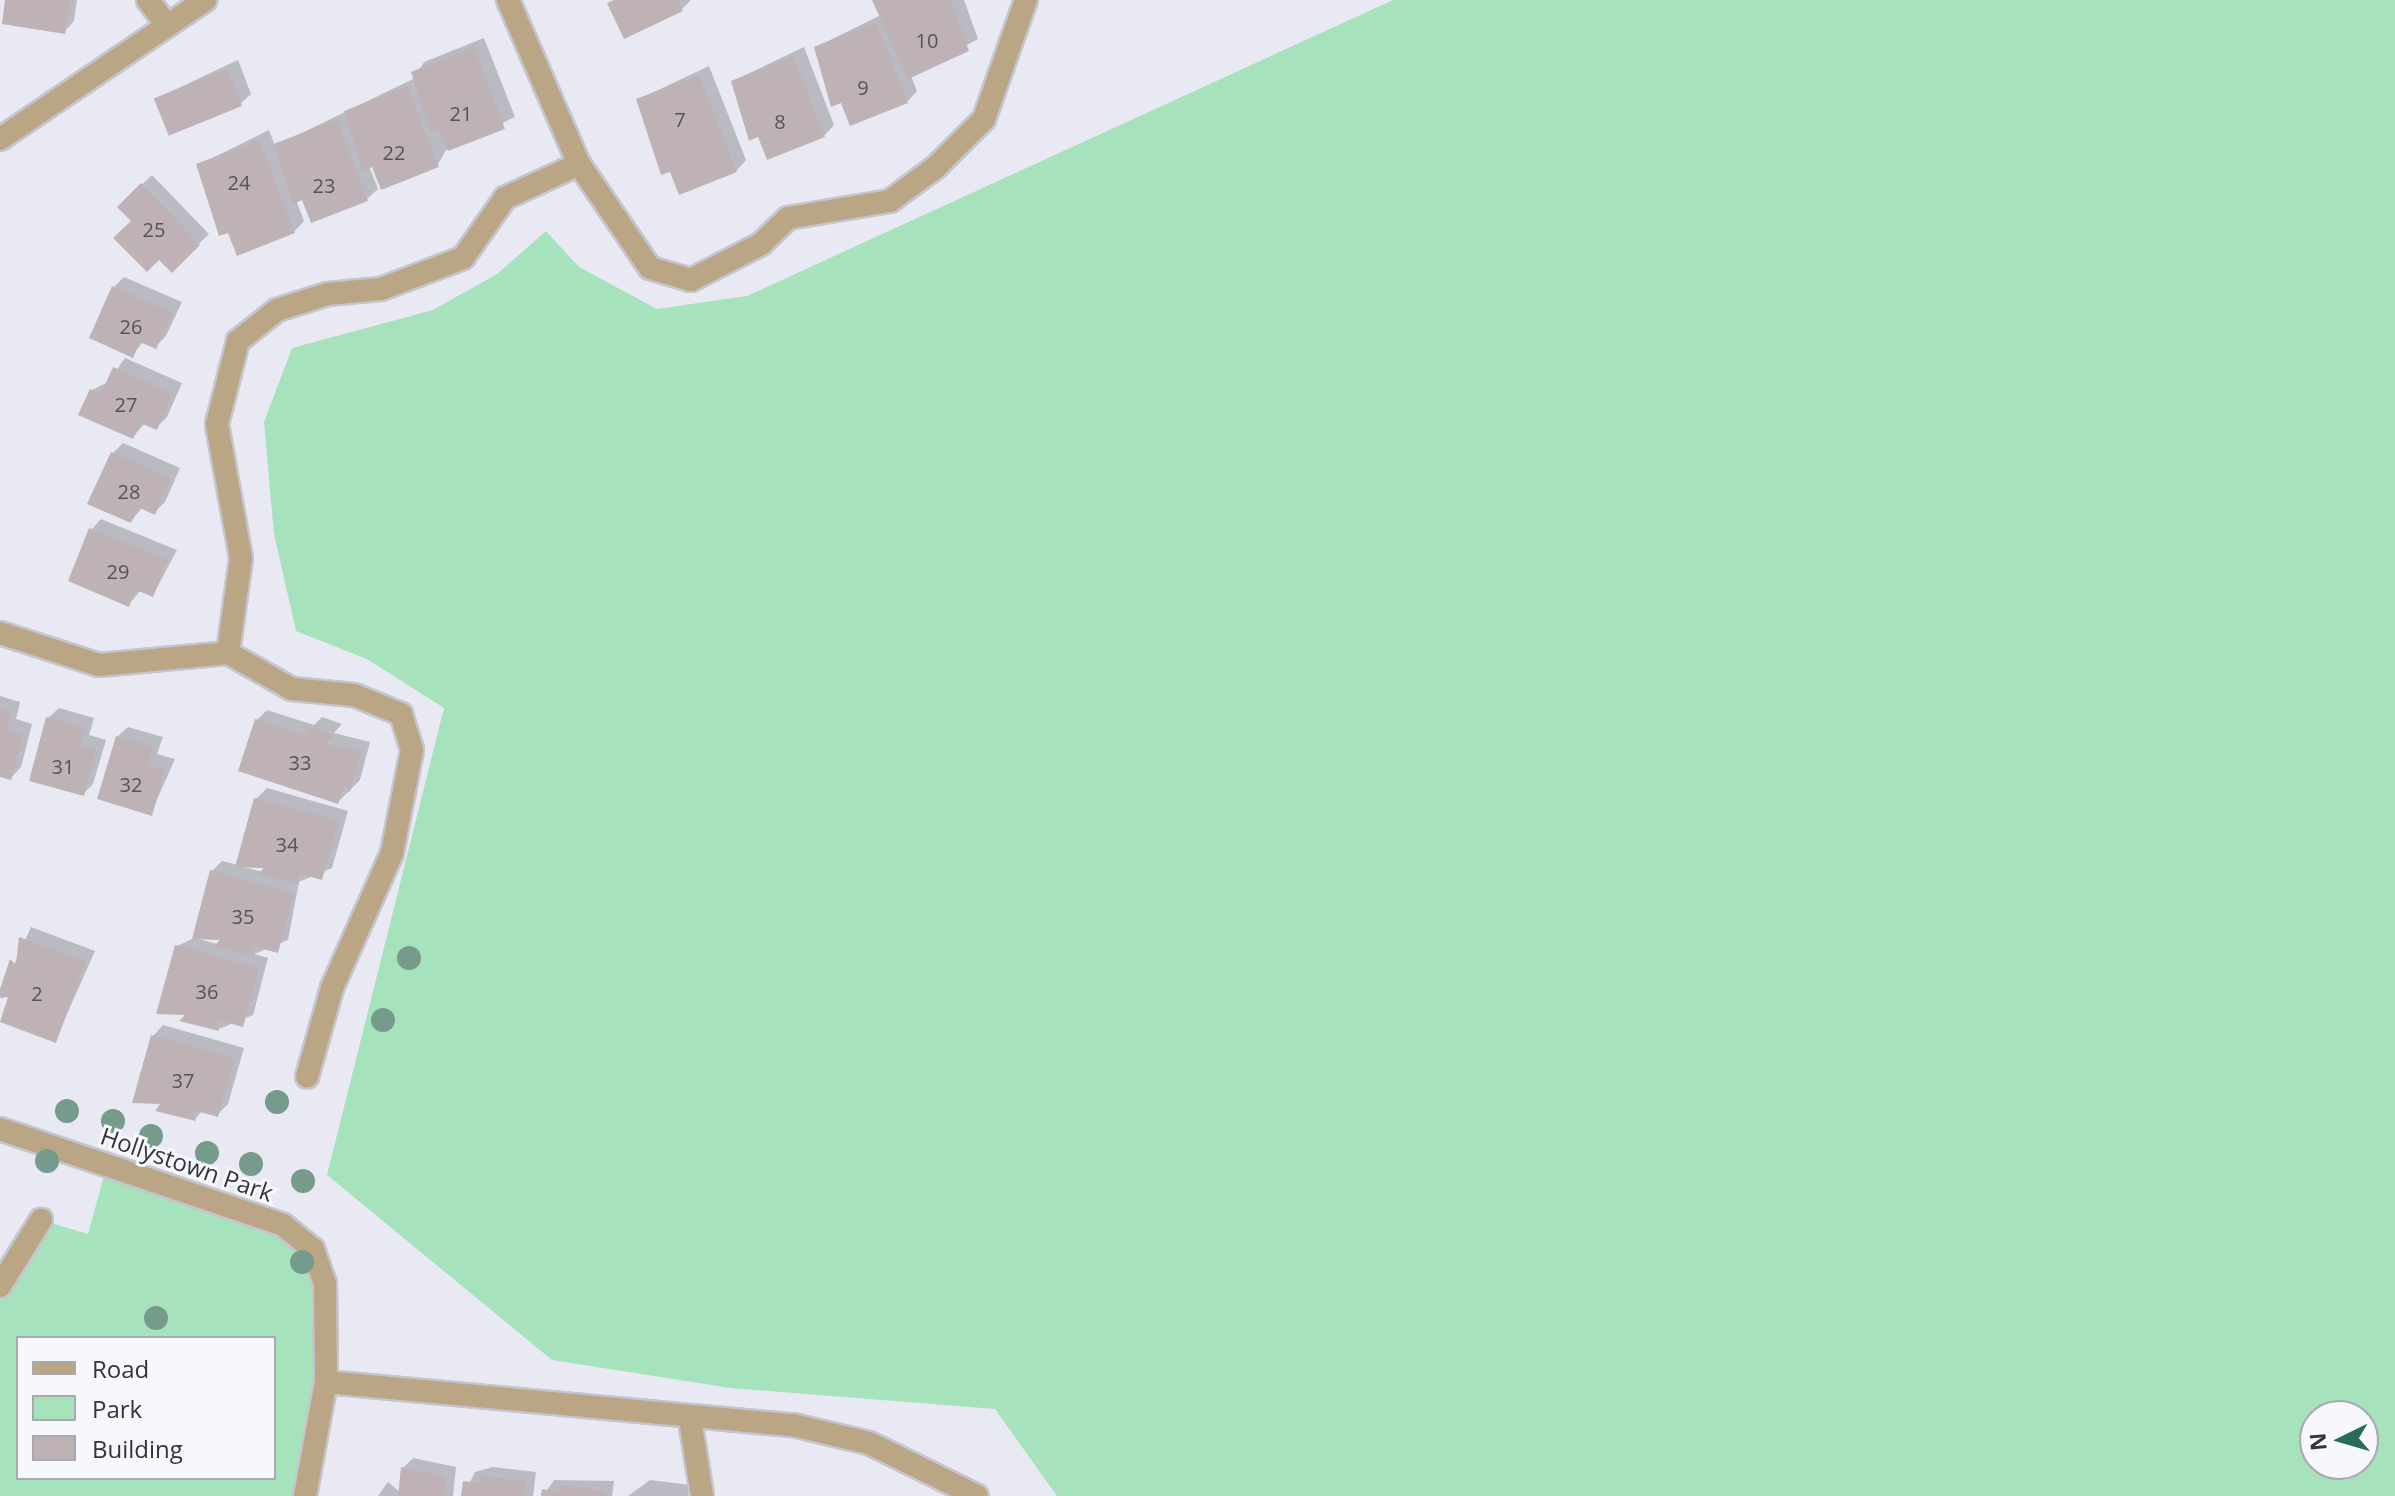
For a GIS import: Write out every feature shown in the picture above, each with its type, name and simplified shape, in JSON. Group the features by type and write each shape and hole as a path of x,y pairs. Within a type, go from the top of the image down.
{"street":[{"path":"148,0 167,25"},
{"path":"0,139 205,0"},
{"path":"508,0 579,164 650,268 691,280 761,244 788,218 890,201 936,167 984,119 1026,0"},
{"path":"228,653 241,558 217,424 238,341 277,310 327,294 381,289 463,258 505,198 579,164"},
{"path":"0,633 99,665 228,653 292,689 354,695 401,714 412,750 392,853 332,988 307,1077"},
{"name":"Hollystown Park","path":"0,1129 283,1225 313,1249 325,1283 326,1382 305,1496"},
{"path":"0,1286 41,1220"},
{"path":"326,1382 690,1419 793,1425 869,1443 977,1496"},
{"path":"690,1419 702,1496"}],"green space":[{"path":"1393,0 2395,0 2395,1496 1057,1496 995,1409 731,1388 552,1360 327,1175 444,708 367,659 296,631 274,534 264,422 292,348 433,310 497,274 546,231 579,267 657,309 747,296"},
{"path":"107,1165 283,1225 325,1283 305,1496 0,1496 0,1286 41,1220 88,1234"}],"building":[{"path":"5,0 70,0 65,34 2,24"},
{"path":"614,0 678,0 683,11 624,39 607,3"},
{"path":"872,0 951,0 969,51 908,79"},
{"path":"876,22 908,103 850,126 841,103 831,107 814,47"},
{"path":"474,47 505,129 448,151 439,128 430,132 411,72"},
{"path":"793,56 825,137 767,160 758,137 749,141 731,81"},
{"path":"227,69 242,106 169,136 154,99"},
{"path":"699,75 737,172 679,195 670,172 661,175 636,99"},
{"path":"407,86 439,167 381,190 372,167 363,171 344,111"},
{"path":"337,119 368,201 311,223 302,200 293,204 274,144"},
{"path":"259,140 295,233 237,256 228,233 219,236 196,164"},
{"path":"141,183 200,245 172,273 159,260 147,272 113,238 131,221 117,207"},
{"path":"112,286 173,313 156,349 140,342 133,358 89,338"},
{"path":"113,367 173,394 157,430 140,423 133,439 78,415 90,389 101,394"},
{"path":"111,452 171,478 155,515 138,507 131,523 87,504"},
{"path":"89,528 168,560 153,597 136,590 129,607 68,581"},
{"path":"0,709 11,712 7,729 23,734 11,780 0,777"},
{"path":"46,717 85,728 80,746 96,750 84,796 29,781"},
{"path":"255,719 306,736 310,727 334,735 326,744 361,752 350,792 345,785 338,804 238,771"},
{"path":"116,736 154,747 148,765 165,770 152,816 97,799"},
{"path":"254,798 339,821 322,880 297,873 299,884 258,874 264,868 235,867"},
{"path":"210,870 294,894 278,953 252,946 255,956 214,946 220,940 192,939"},
{"path":"19,937 86,961 56,1043 0,1022 8,997 0,998 0,989 10,959 16,965"},
{"path":"175,945 259,968 243,1027 218,1020 219,1031 179,1021 185,1015 156,1014"},
{"path":"151,1035 235,1058 218,1117 193,1110 196,1121 155,1111 160,1104 132,1103"},
{"path":"401,1467 446,1477 444,1496 398,1496"},
{"path":"481,1476 526,1482 524,1496 461,1496 463,1481 480,1483"},
{"path":"559,1485 605,1491 604,1496 541,1496 542,1489 559,1492"}]}
